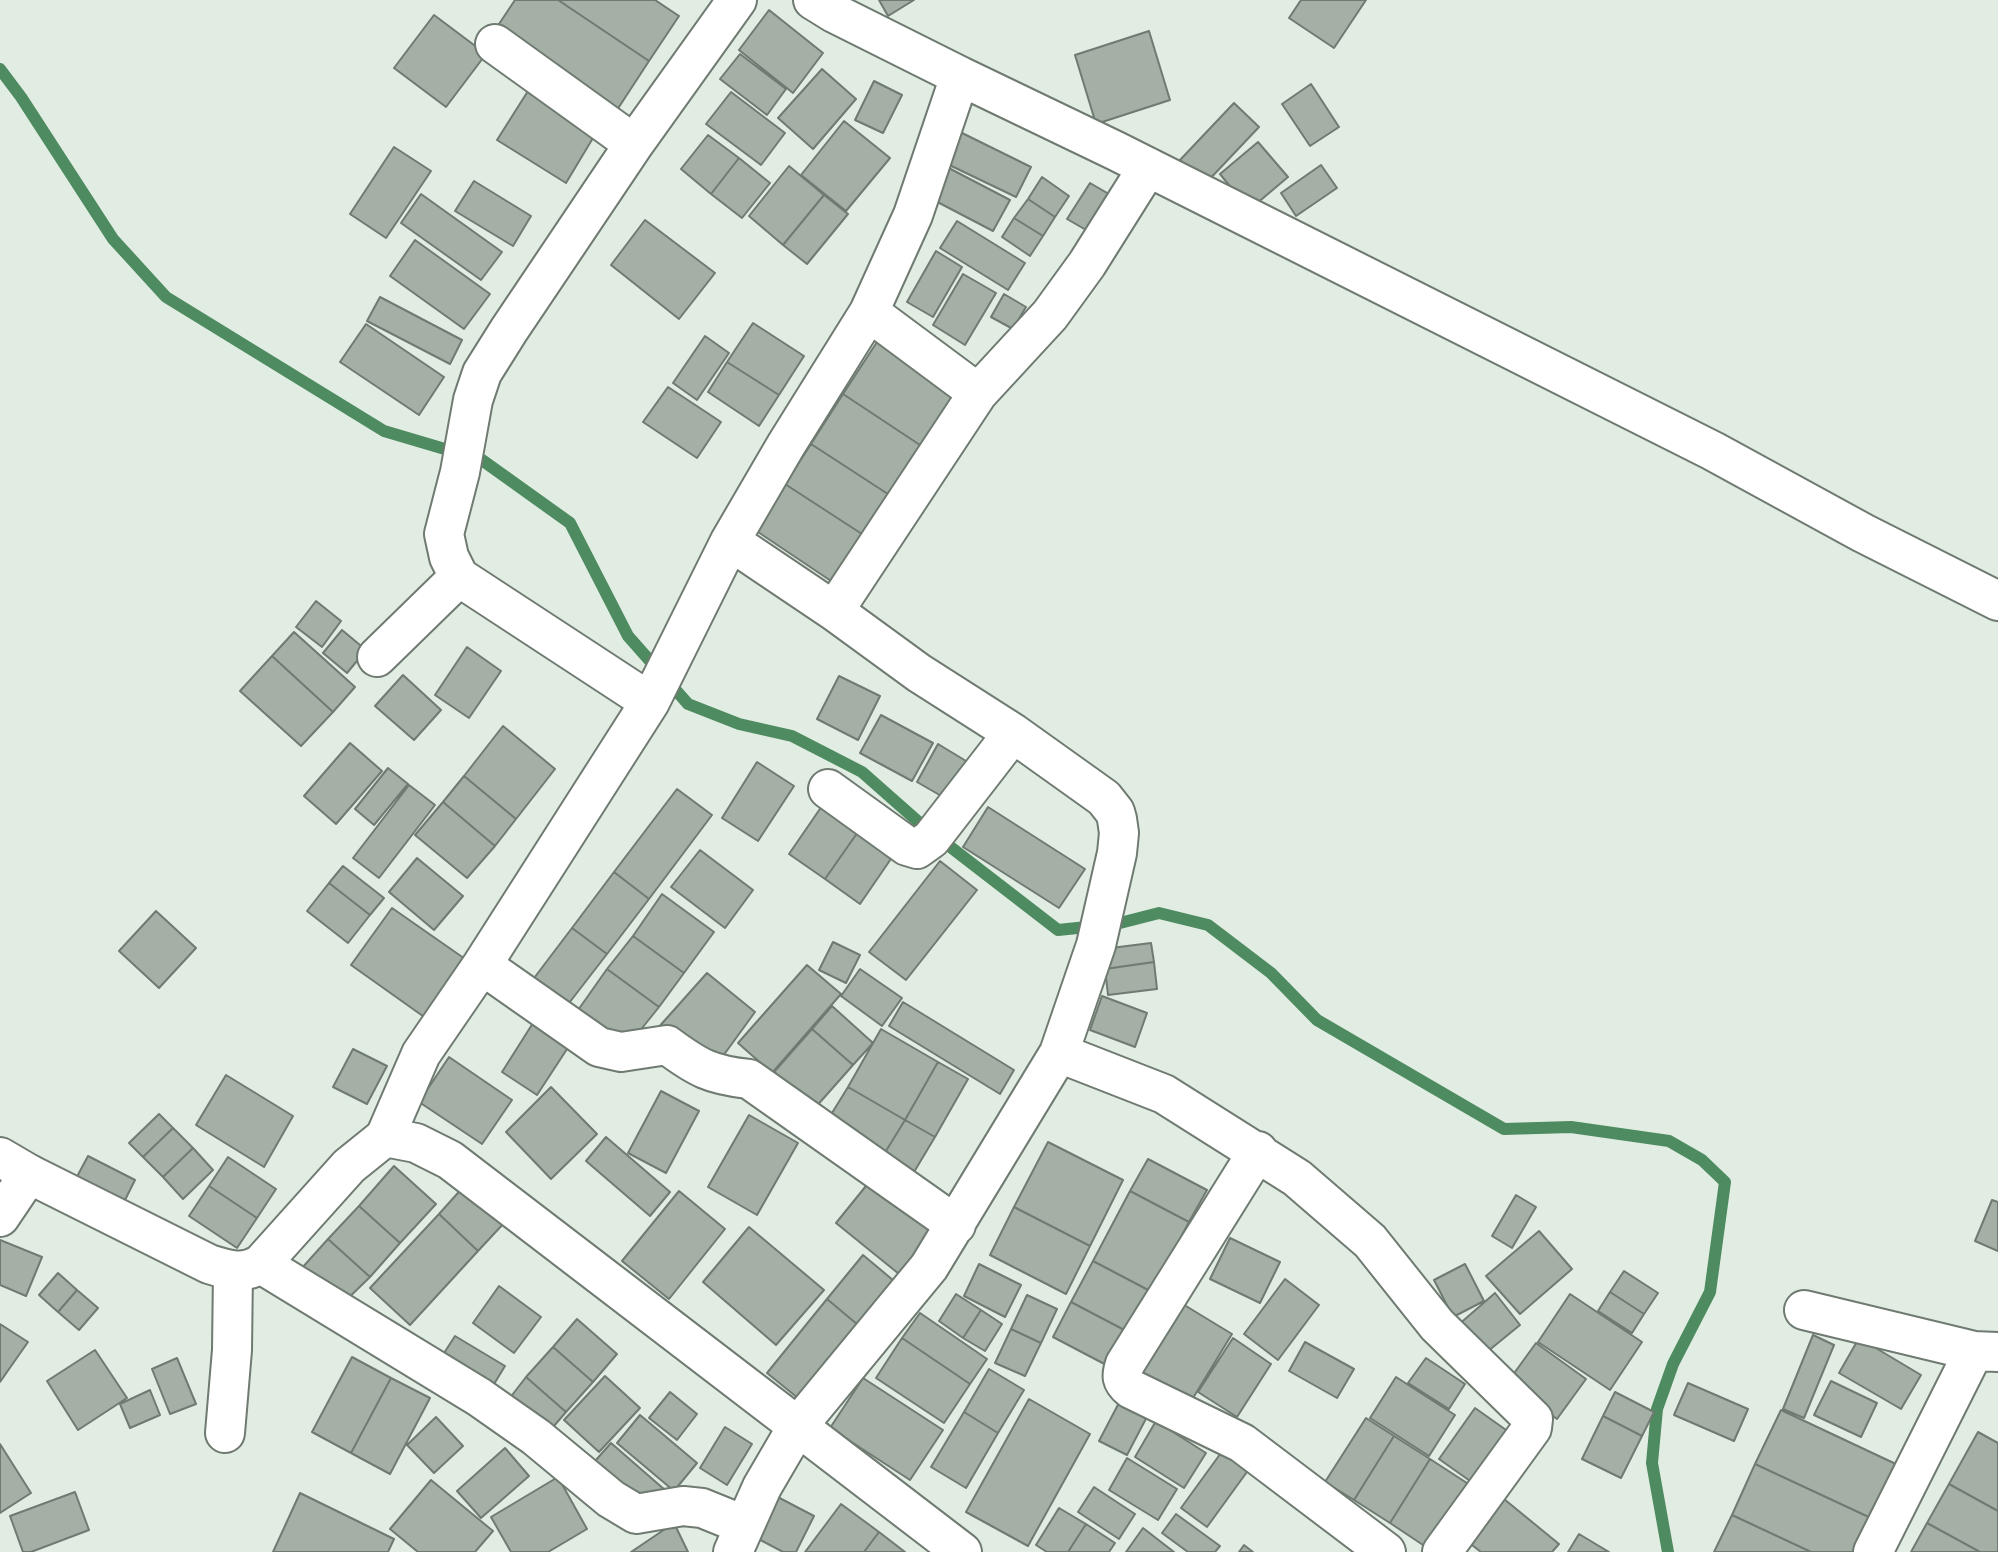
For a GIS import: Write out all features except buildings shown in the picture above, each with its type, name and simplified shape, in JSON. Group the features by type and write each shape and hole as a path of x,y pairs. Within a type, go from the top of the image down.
{"street":[{"path":"653,697 459,577 449,557 444,534 463,458 473,400 482,373 634,144 737,0"},
{"path":"813,0 834,13 1148,167 1713,451 1863,533 1998,601"},
{"path":"495,44 634,144"},
{"path":"225,1433 232,1350 247,1267 349,1166 385,1138 421,1054 482,965 653,697 730,541 869,312 912,215 960,76"},
{"path":"834,611 978,393 1050,314 1087,264 1148,167"},
{"path":"869,312 978,393"},
{"path":"0,1217 14,1166 209,1264 247,1267 414,1355 536,1437 611,1499 636,1514 683,1506 702,1508 738,1539 762,1487 797,1427 929,1266 1059,1053 1096,945 1119,833 1115,811 1104,797 1013,733 919,673 834,611 730,541"},
{"path":"377,657 459,577"},
{"path":"828,789 907,846 917,849 936,833 1013,733"},
{"path":"482,965 599,1047 621,1052 667,1045 688,1061 719,1076 749,1079 956,1225"},
{"path":"1059,1053 1164,1094 1297,1178 1370,1241 1437,1325 1533,1419 1532,1428 1442,1552"},
{"path":"385,1138 416,1143 450,1160 962,1552"},
{"path":"1258,1151 1125,1364 1121,1376 1131,1389 1242,1443 1387,1552"},
{"path":"1804,1310 1986,1352 1872,1552"}],"waterway":[{"path":"0,69 113,239 166,297 384,431 482,460 570,523 628,636 688,704 739,724 792,736 862,772 922,825 1058,930 1116,924 1159,913 1208,925 1271,973 1317,1020 1504,1129 1571,1127 1669,1141 1702,1160 1725,1182 1710,1292 1673,1364 1657,1409 1652,1463 1668,1552"}]}
